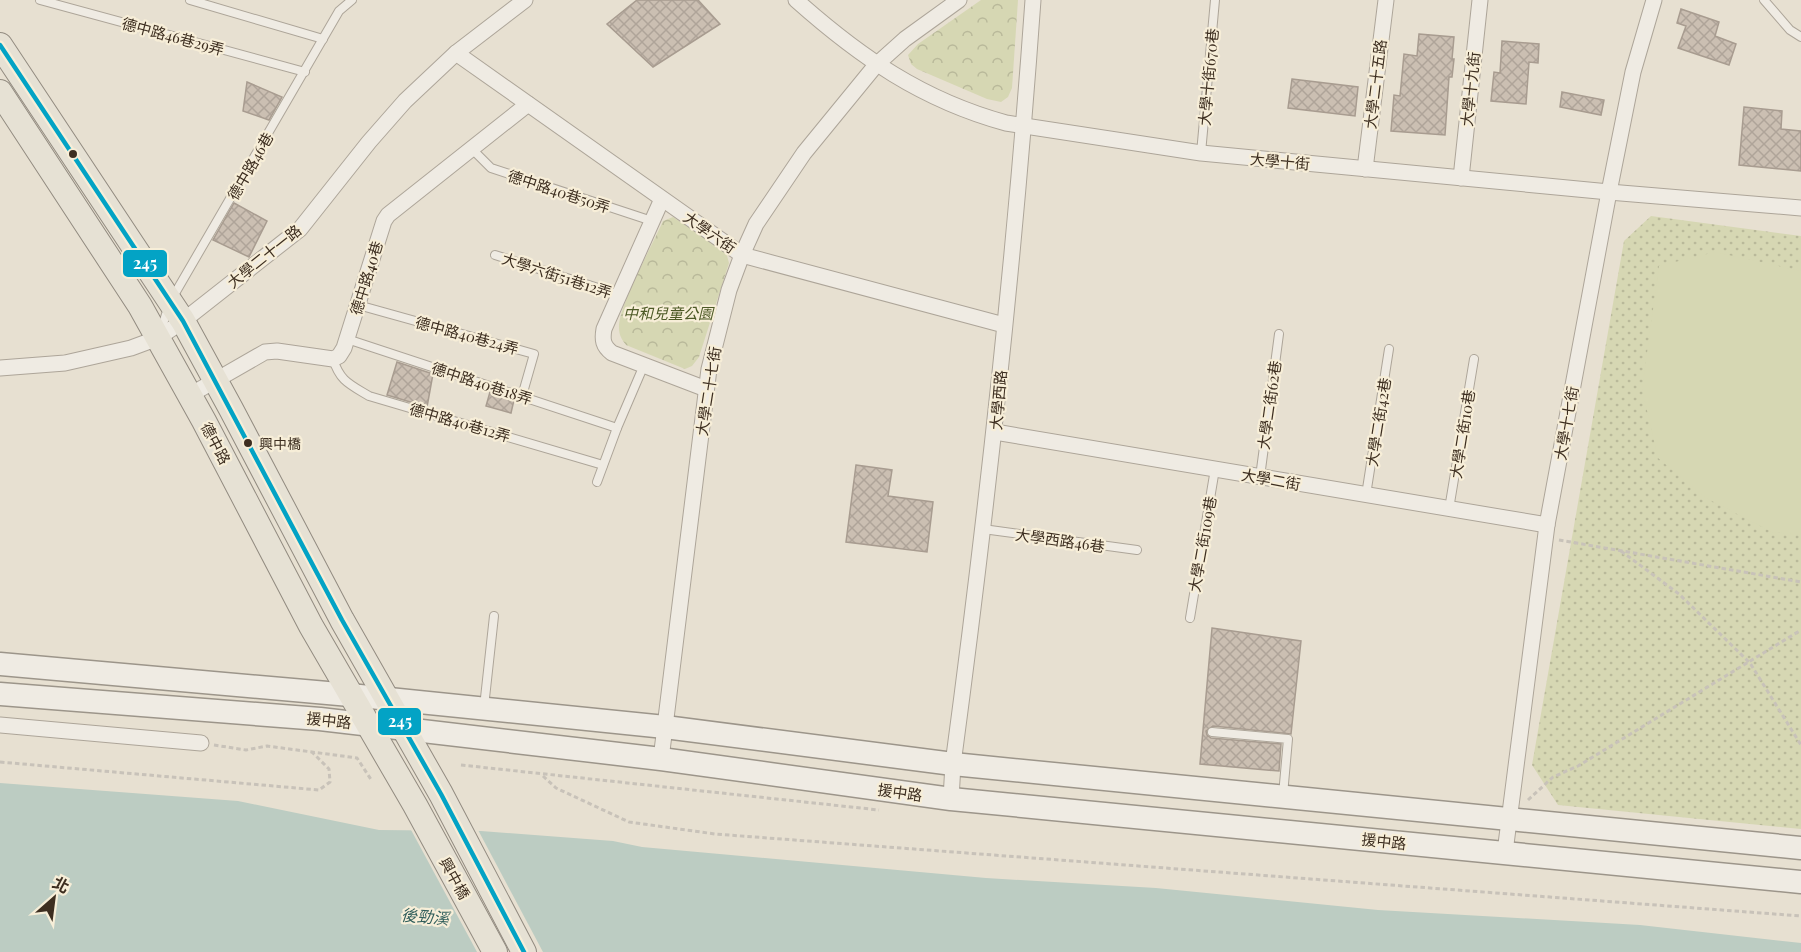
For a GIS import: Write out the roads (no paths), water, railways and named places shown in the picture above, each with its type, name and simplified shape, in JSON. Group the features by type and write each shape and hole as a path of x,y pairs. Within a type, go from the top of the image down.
{"main road":[{"name":"德中路","path":"0,45 9,76 177,312 216,380 342,620 447,807"},
{"name":"德中路","path":"0,92 140,306 190,395 311,626 414,805"},
{"name":"興中橋","path":"414,805 495,952"},
{"name":"興中橋","path":"447,807 524,952"}],"street":[{"name":"大學二十一路","path":"0,368 65,363 131,348 158,338 177,312 300,229 369,142 405,101 456,53 525,0"},
{"name":"大學十街","path":"796,0 876,65 941,101 990,119 1201,153 1801,208"},
{"name":"大學二十七街","path":"661,759 709,369 729,290 742,255 756,224 804,153 876,65 905,39 959,0"},
{"name":"大學西路","path":"951,798 953,764 995,432 1024,126 1033,0"},
{"name":"大學二十五路","path":"1365,169 1386,0"},
{"name":"大學十九街","path":"1461,178 1480,0"},
{"name":"大學十七街","path":"1505,852 1546,532 1633,72 1654,0"},
{"name":"大學六街","path":"456,53 742,255 1004,325"},
{"name":"德中路40巷","path":"333,359 339,356 347,339 388,214 473,150 528,104"},
{"path":"662,199 604,329 602,339 605,348 612,353 706,389"},
{"path":"190,395 265,352 277,351 333,359"},
{"name":"大學二街","path":"995,432 1449,509 1546,532"},
{"name":"援中路","path":"0,664 484,708 665,727 953,764 1801,848"},
{"name":"援中路","path":"0,694 367,724 661,759 951,798 1801,882"},
{"path":"0,725 201,743"}],"lane":[{"name":"德中路46巷29弄","path":"40,0 305,72"},
{"path":"190,0 323,39"},
{"name":"德中路46巷","path":"158,338 177,312 339,11 352,0"},
{"name":"大學十街670巷","path":"1201,153 1215,0"},
{"path":"1764,0 1790,30 1801,37"},
{"name":"德中路40巷50弄","path":"473,150 490,168 652,221"},
{"name":"大學六街51巷12弄","path":"495,255 620,295"},
{"name":"德中路40巷24弄","path":"358,305 534,354 522,396"},
{"name":"大學二街62巷","path":"1260,477 1279,334"},
{"name":"德中路40巷18弄","path":"347,339 617,428"},
{"name":"大學二街42巷","path":"1366,495 1389,349"},
{"name":"德中路40巷12弄","path":"333,359 337,372 343,380 369,396 603,465"},
{"name":"大學二街10巷","path":"1449,509 1474,359"},
{"path":"597,482 644,365"},
{"name":"大學二街109巷","path":"1190,618 1215,469"},
{"name":"大學西路46巷","path":"983,529 1137,550"},
{"path":"484,708 494,616"},
{"path":"1212,732 1288,740 1282,796"}],"water":[{"name":"後勁溪","path":"0,783 238,801 379,830 481,831 613,841 642,847 986,878 1156,888 1378,910 1640,925 1801,943 1801,952 0,952"}],"place":[{"name":"興中橋","path":"248,443"}],"park label":[{"name":"中和兒童公園","path":"668,313"}]}
